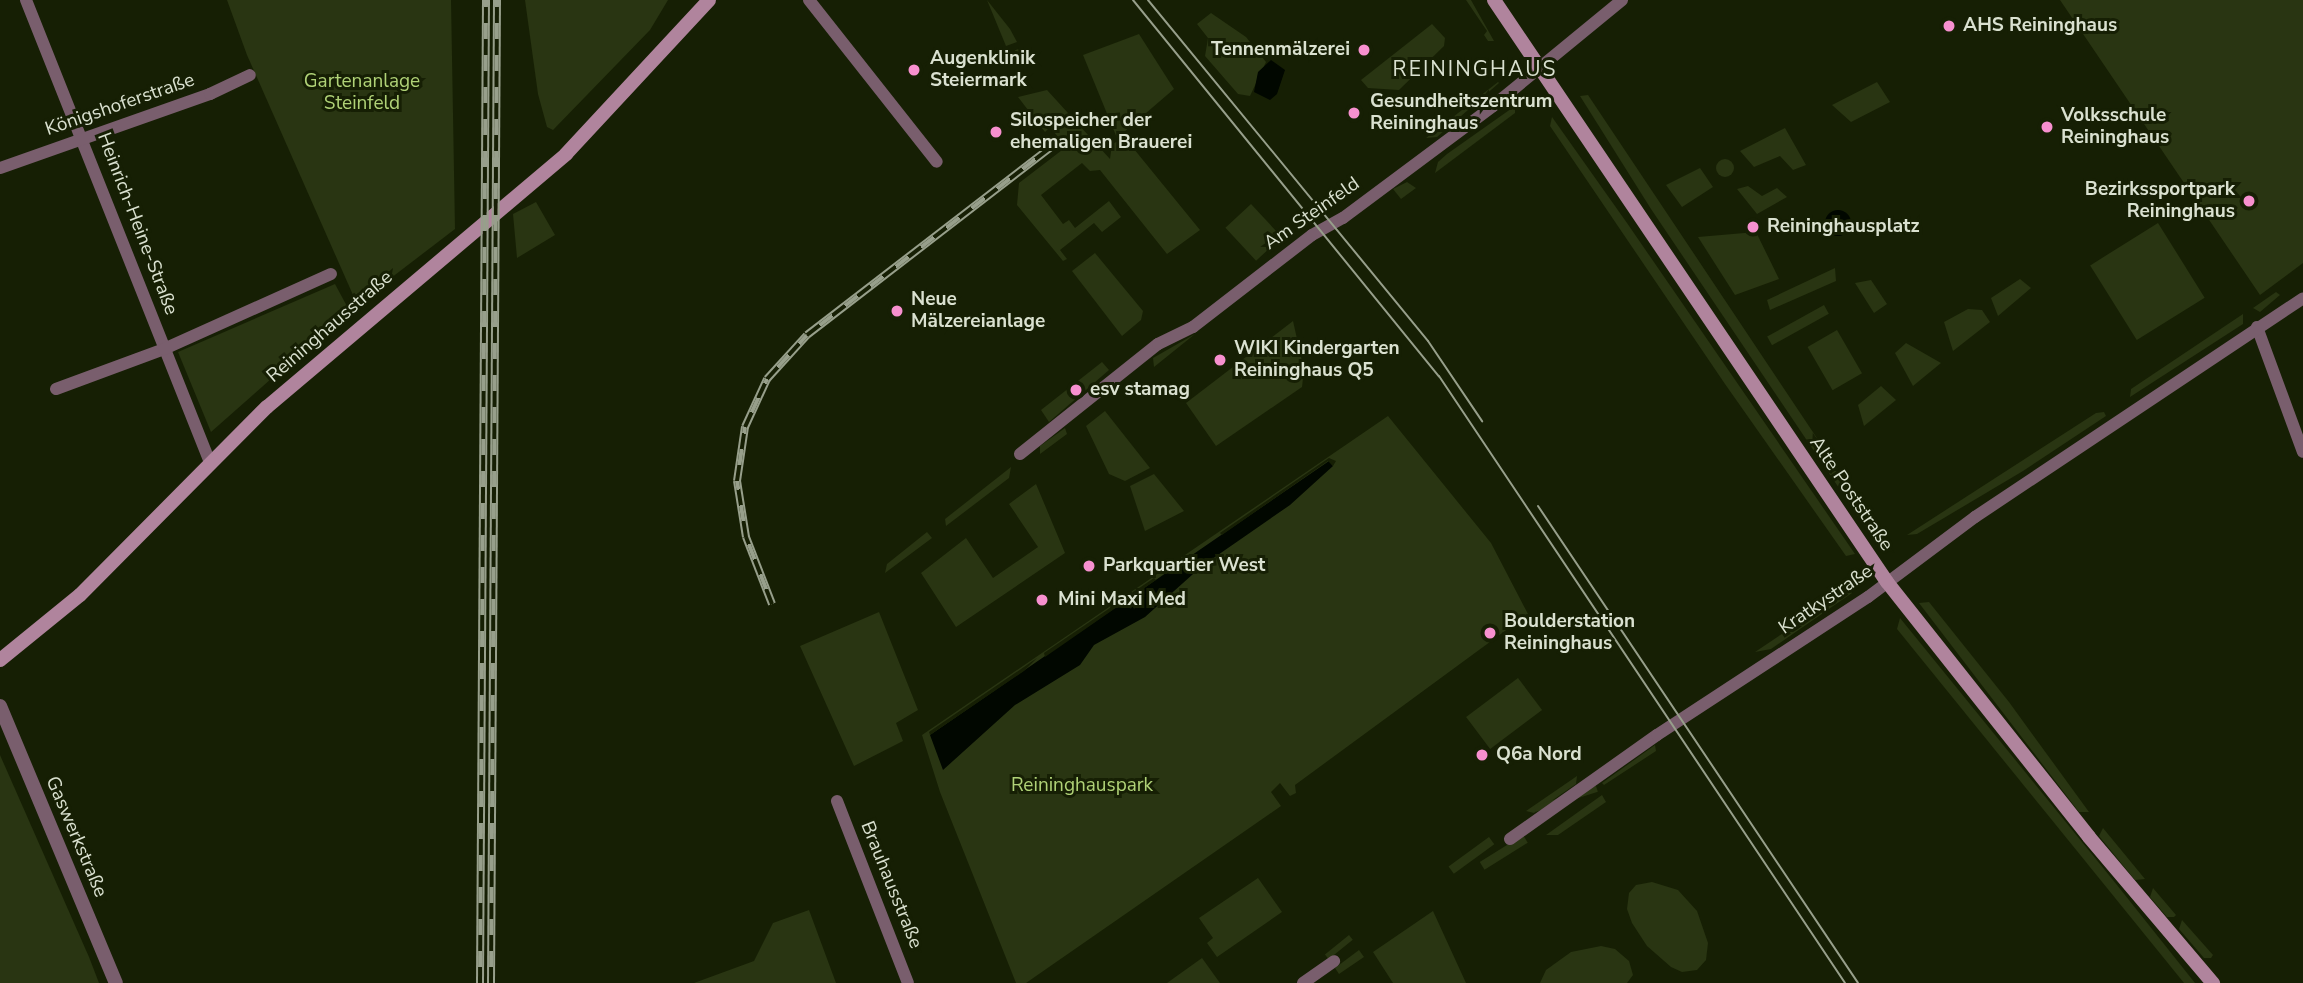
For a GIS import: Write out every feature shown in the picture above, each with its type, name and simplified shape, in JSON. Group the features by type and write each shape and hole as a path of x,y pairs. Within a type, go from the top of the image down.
{"main road":[{"name":"Reininghausstraße","path":"686,26 697,0"},
{"name":"Reininghausstraße","path":"0,660 80,595 210,463 352,331 566,154 709,0"},
{"name":"Alte Poststraße","path":"1494,0 1887,582 2073,818 2213,983"}],"street":[{"name":"Heinrich-Heine-Straße","path":"26,0 210,463"},
{"path":"809,0 937,162"},
{"name":"Am Steinfeld","path":"1020,454 1158,344 1193,327 1539,68 1622,0"},
{"name":"Königshoferstraße","path":"0,167 210,93 250,75"},
{"path":"56,389 164,349 331,274"},
{"name":"Kratkystraße","path":"1510,839 1887,582 1964,525 2303,298"},
{"path":"2257,327 2303,452"},
{"name":"Gaswerkstraße","path":"0,706 116,983"},
{"name":"Brauhausstraße","path":"837,802 908,983"},
{"path":"1303,983 1334,961"}],"green space":[{"name":"Gartenanlage Steinfeld","path":"227,0 451,0 455,229 357,304 247,55"},
{"path":"525,0 668,0 650,30 553,130 547,127 538,94"},
{"path":"987,0 1010,29 1017,42 1006,46"},
{"path":"1466,0 1471,0 1494,41 1488,41 1484,35 1487,31"},
{"name":"Bezirkssportpark Reininghaus","path":"2060,0 2303,0 2303,263 2260,295"},
{"path":"1211,13 1246,37 1266,62 1250,96 1238,94 1205,56 1208,38 1197,24"},
{"path":"1432,24 1445,38 1444,46 1399,90 1368,88 1361,80"},
{"path":"1139,34 1174,89 1117,138 1083,55"},
{"path":"1020,49 1026,52 1029,58 1026,64 1020,67 1014,64 1011,58 1014,52"},
{"path":"1498,82 1437,137 1426,138"},
{"path":"1877,82 1890,102 1851,122 1832,105"},
{"path":"1047,90 1110,159 1112,144 1125,138 1200,230 1167,254 1100,170 1090,171 1082,163 1041,195 1063,224 1069,220 1075,228 1109,201 1121,217 1102,232 1094,223 1060,250 1067,259 1063,261 1017,205 1019,183 1066,147 1050,127 1045,132 1018,97"},
{"path":"1588,95 1879,531 1874,540 1651,209 1580,96"},
{"path":"1515,106 1515,113 1435,173 1438,162 1447,154"},
{"path":"1552,117 1855,554 1846,556 1725,384 1550,126"},
{"path":"1785,128 1806,165 1793,170 1780,156 1754,167 1740,151"},
{"path":"1721,159 1729,159 1734,168 1732,175 1721,177 1716,172 1716,164"},
{"path":"1700,168 1713,187 1682,207 1666,185"},
{"path":"1407,182 1416,188 1401,199 1393,189"},
{"path":"1748,186 1762,196 1777,188 1787,197 1757,214 1737,189"},
{"path":"536,202 555,235 517,258 513,214"},
{"path":"1251,204 1282,237 1256,261 1225,228"},
{"path":"2158,223 2205,298 2137,340 2090,265"},
{"path":"1756,232 1779,279 1735,295 1698,237"},
{"path":"1095,253 1143,311 1141,320 1122,336 1072,271"},
{"path":"1835,268 1836,281 1770,310 1767,300"},
{"path":"2020,279 2031,288 1998,316 1991,298"},
{"path":"1871,280 1887,304 1874,313 1855,283"},
{"path":"335,284 349,310 211,432 178,352"},
{"path":"2276,292 2280,295 2260,312 2253,308"},
{"path":"1824,305 1829,314 1772,345 1767,337"},
{"path":"1968,309 1982,310 1990,322 1953,351 1944,322"},
{"path":"2243,314 2243,324 2130,397 2131,389"},
{"path":"1293,321 1304,370 1302,387 1216,446 1186,403"},
{"path":"1837,330 1862,373 1833,390 1808,347"},
{"path":"1195,334 1154,367 1153,358"},
{"path":"1906,343 1941,363 1913,386 1895,353"},
{"name":"esv stamag","path":"1102,362 1109,370 1049,422 1041,410"},
{"path":"1881,386 1896,400 1864,426 1858,405"},
{"path":"1105,411 1150,468 1125,481 1109,474 1086,426"},
{"path":"2104,412 2106,416 2023,471 1917,534 1907,535 2096,413"},
{"name":"Reininghauspark","path":"1388,416 1491,543 1528,614 1295,785 1296,793 1290,796 1280,783 1271,792 1281,806 1026,983 1016,983 940,792 922,735"},
{"path":"1065,428 1067,434 1040,454 1040,446"},
{"path":"1011,467 1009,478 946,526 945,519"},
{"path":"1154,474 1184,511 1145,531 1130,486"},
{"path":"1036,484 1065,553 956,627 921,573 966,538 993,578 1038,547 1009,504"},
{"path":"927,532 932,538 885,573 887,564"},
{"path":"1849,589 1852,593 1771,649 1755,652"},
{"path":"1929,602 2009,702 2089,812 2079,812 1919,603"},
{"path":"879,612 918,710 896,723 903,741 854,766 800,646"},
{"path":"1900,618 2195,983 2184,983 1897,629"},
{"path":"1518,678 1542,710 1490,749 1466,717"},
{"path":"1655,745 1656,751 1604,785 1602,783"},
{"path":"0,755 89,957 99,983 0,983"},
{"path":"1577,776 1576,784 1534,813 1526,811"},
{"path":"1596,786 1598,792 1536,812 1534,806"},
{"path":"1602,795 1606,802 1558,835 1546,835"},
{"path":"2103,828 2145,879 2135,880 2099,836"},
{"path":"1523,835 1528,843 1485,870 1480,862"},
{"path":"1489,837 1494,844 1454,874 1449,866"},
{"path":"1258,878 1282,912 1217,957 1207,943 1213,938 1199,918"},
{"path":"1652,882 1678,890 1697,911 1708,943 1706,960 1697,970 1682,972 1671,967 1647,946 1632,923 1627,909 1629,893 1636,885"},
{"path":"2153,888 2176,915 2174,917 2167,917 2150,897"},
{"path":"809,910 836,983 694,983 754,961 773,923"},
{"path":"1433,911 1466,983 1393,983 1373,952"},
{"path":"2182,920 2213,955 2211,958 2204,958 2179,929"},
{"path":"1349,935 1353,940 1329,959 1325,955"},
{"path":"1601,946 1615,949 1629,961 1633,975 1627,983 1540,983 1546,970 1571,952"},
{"path":"1359,950 1364,957 1339,974 1335,968"},
{"path":"1202,958 1220,983 1167,983"}],"shaded area":[{"path":"1271,60 1285,70 1277,94 1270,100 1254,92 1258,72"},
{"path":"1838,210 1847,214 1851,223 1847,232 1838,236 1829,232 1825,223 1829,214"},
{"path":"1329,461 1333,466 1290,505 1202,566 1145,617 1094,645 1080,665 1015,705 943,770 930,735"}],"pier":[{"path":"1329,458 1336,461 1333,466 1328,461 1222,535 1220,533"},
{"path":"1154,578 1156,580 1045,657 1044,653"},
{"path":"1037,658 1024,671 930,735 929,732"}],"tram line":[{"path":"1133,0 1439,376 1845,983"},
{"path":"1148,0 1428,341 1482,421"},
{"path":"1538,506 1858,983"}],"railway":[{"path":"480,983 486,0"},
{"path":"491,983 497,0"},
{"path":"772,604 746,537 737,481 745,427 767,379 807,335 1054,145"}],"place":[{"name":"AHS Reininghaus","path":"1949,26"},
{"name":"Tennenmälzerei","path":"1364,50"},
{"name":"Augenklinik Steiermark","path":"914,70"},
{"name":"Gesundheitszentrum Reininghaus","path":"1354,113"},
{"name":"Volksschule Reininghaus","path":"2047,127"},
{"name":"Silospeicher der ehemaligen Brauerei","path":"996,132"},
{"name":"Bezirkssportpark Reininghaus","path":"2249,201"},
{"name":"Reininghausplatz","path":"1753,227"},
{"name":"Neue Mälzereianlage","path":"897,311"},
{"name":"WIKI Kindergarten Reininghaus Q5","path":"1220,360"},
{"name":"esv stamag","path":"1076,390"},
{"name":"Parkquartier West","path":"1089,566"},
{"name":"Mini Maxi Med","path":"1042,600"},
{"name":"Boulderstation Reininghaus","path":"1490,633"},
{"name":"Q6a Nord","path":"1482,755"}],"district":[{"name":"REININGHAUS","path":"1475,69"}]}
